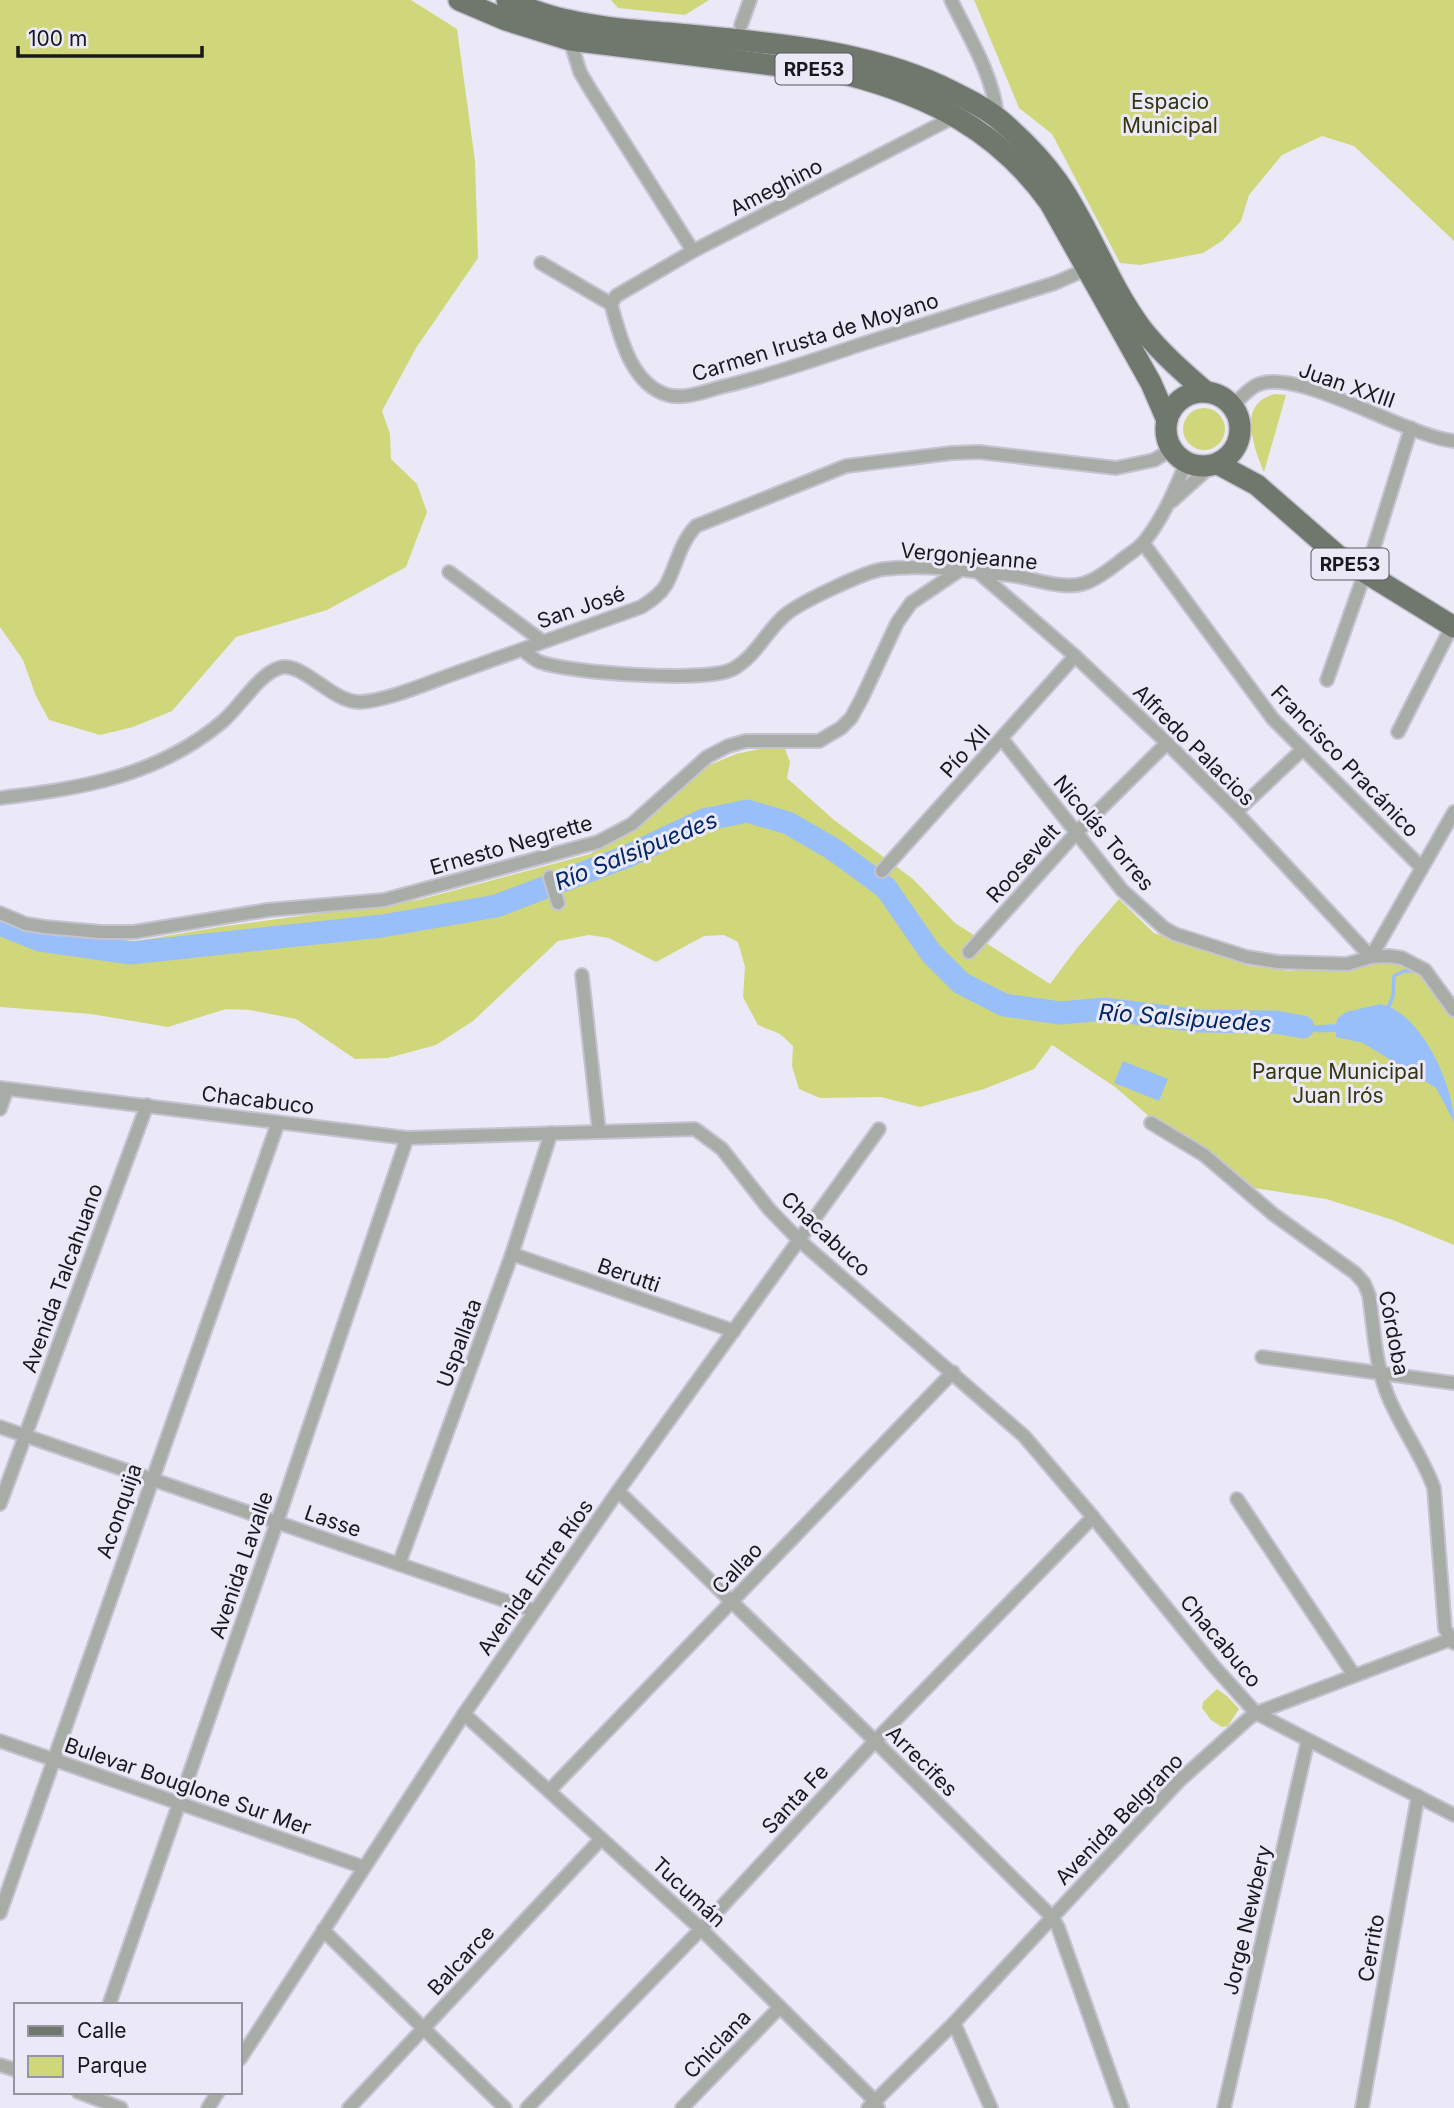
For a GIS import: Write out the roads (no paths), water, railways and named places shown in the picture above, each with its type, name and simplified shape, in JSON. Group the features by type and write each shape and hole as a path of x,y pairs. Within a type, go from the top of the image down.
{"main road":[{"name":"RPE53","path":"459,0 506,20 570,40 845,74 869,80 956,116 985,134 1032,178 1095,272 1142,329 1206,392 1221,397 1232,406 1239,422 1239,439 1247,466 1257,485"},
{"name":"RPE53","path":"507,0 565,20 599,27 827,52 883,63 908,71 966,98 998,118 1035,153 1058,181 1095,272 1151,383 1167,420 1167,441 1178,456 1194,466 1214,465 1257,485 1318,540 1364,573 1453,627"},
{"path":"1167,420 1171,410 1186,396 1206,392"},
{"path":"1214,465 1227,457 1239,439"}],"street":[{"path":"741,25 750,0"},
{"path":"951,0 981,62 994,100 998,118 993,142"},
{"path":"570,40 580,72 693,251"},
{"name":"Ameghino","path":"614,300 693,251 956,116"},
{"path":"541,262 614,300"},
{"name":"Carmen Irusta de Moyano","path":"614,300 628,357 643,378 656,390 670,396 689,395 759,378 1055,282 1095,272"},
{"name":"Juan XXIII","path":"1232,406 1257,385 1275,381 1346,401 1436,439 1454,441"},
{"path":"1327,680 1411,428"},
{"name":"San José","path":"0,798 110,780 144,770 185,749 214,728 272,671 283,666 295,668 335,694 359,702 404,691 640,607 654,598 665,586 686,537 696,526 846,466 979,452 1116,468 1178,456"},
{"name":"Vergonjeanne","path":"1167,506 1178,456"},
{"name":"Vergonjeanne","path":"523,650 538,662 579,670 664,676 714,674 731,670 749,657 784,616 804,601 880,569 902,567 960,570 1074,587 1099,576 1143,544 1167,506 1214,465"},
{"name":"Francisco Pracánico","path":"1143,544 1273,719 1422,868"},
{"name":"Ernesto Negrette","path":"0,913 26,924 46,927 134,932 268,911 384,900 598,842 632,824 707,757 728,746 760,740 819,741 841,728 851,718 897,623 911,603 960,570"},
{"path":"449,572 542,640"},
{"name":"Alfredo Palacios","path":"978,572 1075,656 1167,743 1236,812 1371,957"},
{"path":"1398,732 1453,627"},
{"name":"Pío XII","path":"882,871 1075,656"},
{"name":"Nicolás Torres","path":"1002,739 1122,890 1164,929 1247,957 1278,962 1348,964 1371,957 1402,958 1424,970 1454,1010"},
{"name":"Roosevelt","path":"969,952 1076,833 1167,743"},
{"path":"1236,812 1303,749"},
{"path":"1371,957 1454,813"},
{"path":"550,877 558,903"},
{"path":"582,975 599,1131"},
{"path":"0,1109 4,1089"},
{"name":"Chacabuco","path":"4,1089 407,1138 695,1129 722,1149 769,1209 799,1240 1024,1436 1212,1664 1256,1713 1454,1815"},
{"name":"Avenida Talcahuano","path":"0,1504 147,1105"},
{"name":"Aconquija","path":"0,1913 278,1123"},
{"name":"Córdoba","path":"1151,1123 1204,1156 1273,1214 1355,1273 1364,1283 1369,1295 1380,1373 1388,1397 1427,1468 1434,1488 1445,1629 1453,1640"},
{"name":"Avenida Entre Ríos","path":"242,2056 464,1714 618,1491 879,1129"},
{"name":"Uspallata","path":"400,1564 512,1254 551,1133"},
{"name":"Avenida Lavalle","path":"110,2003 407,1138"},
{"name":"Berutti","path":"512,1254 733,1331"},
{"path":"1262,1357 1454,1383"},
{"name":"Callao","path":"549,1791 953,1372"},
{"name":"Lasse","path":"0,1427 535,1611"},
{"name":"Arrecifes","path":"618,1491 1052,1917 1058,1927 1122,2108"},
{"path":"1237,1499 1354,1675"},
{"name":"Santa Fe","path":"527,2108 701,1929 875,1741 1093,1517"},
{"name":"Avenida Belgrano","path":"874,2106 1179,1781 1256,1713 1453,1640"},
{"name":"Tucumán","path":"464,1714 701,1929 874,2106"},
{"name":"Jorge Newbery","path":"1224,2108 1308,1740"},
{"name":"Bulevar Bouglone Sur Mer","path":"0,1741 363,1867"},
{"name":"Cerrito","path":"1362,2108 1418,1796"},
{"name":"Balcarce","path":"349,2108 601,1839"},
{"path":"323,1930 505,2108"},
{"name":"Chiclana","path":"682,2108 780,2007"},
{"path":"954,2023 991,2108"},
{"path":"83,2094 121,2108"}],"water":[{"name":"Río Salsipuedes","path":"1380,1004 1395,1010 1408,1020 1432,1052 1448,1089 1454,1122 1436,1088 1363,1043 1336,1037 1336,1032 1304,1031 1275,1022 1306,1026 1336,1024 1337,1019 1346,1012"},
{"path":"1123,1061 1168,1079 1159,1101 1114,1083"}],"waterway":[{"name":"Río Salsipuedes","path":"0,924 40,940 131,953 382,926 496,906 628,856 704,820 747,811 788,823 833,849 886,888 931,953 961,983 1004,1005 1060,1013 1104,1009 1199,1021 1275,1022 1303,1027"},
{"path":"1388,1008 1393,996 1394,976 1404,971 1416,971"}],"park label":[{"name":"Espacio Municipal","path":"1170,113"},
{"name":"Parque Municipal Juan Irós","path":"1338,1083"}]}
